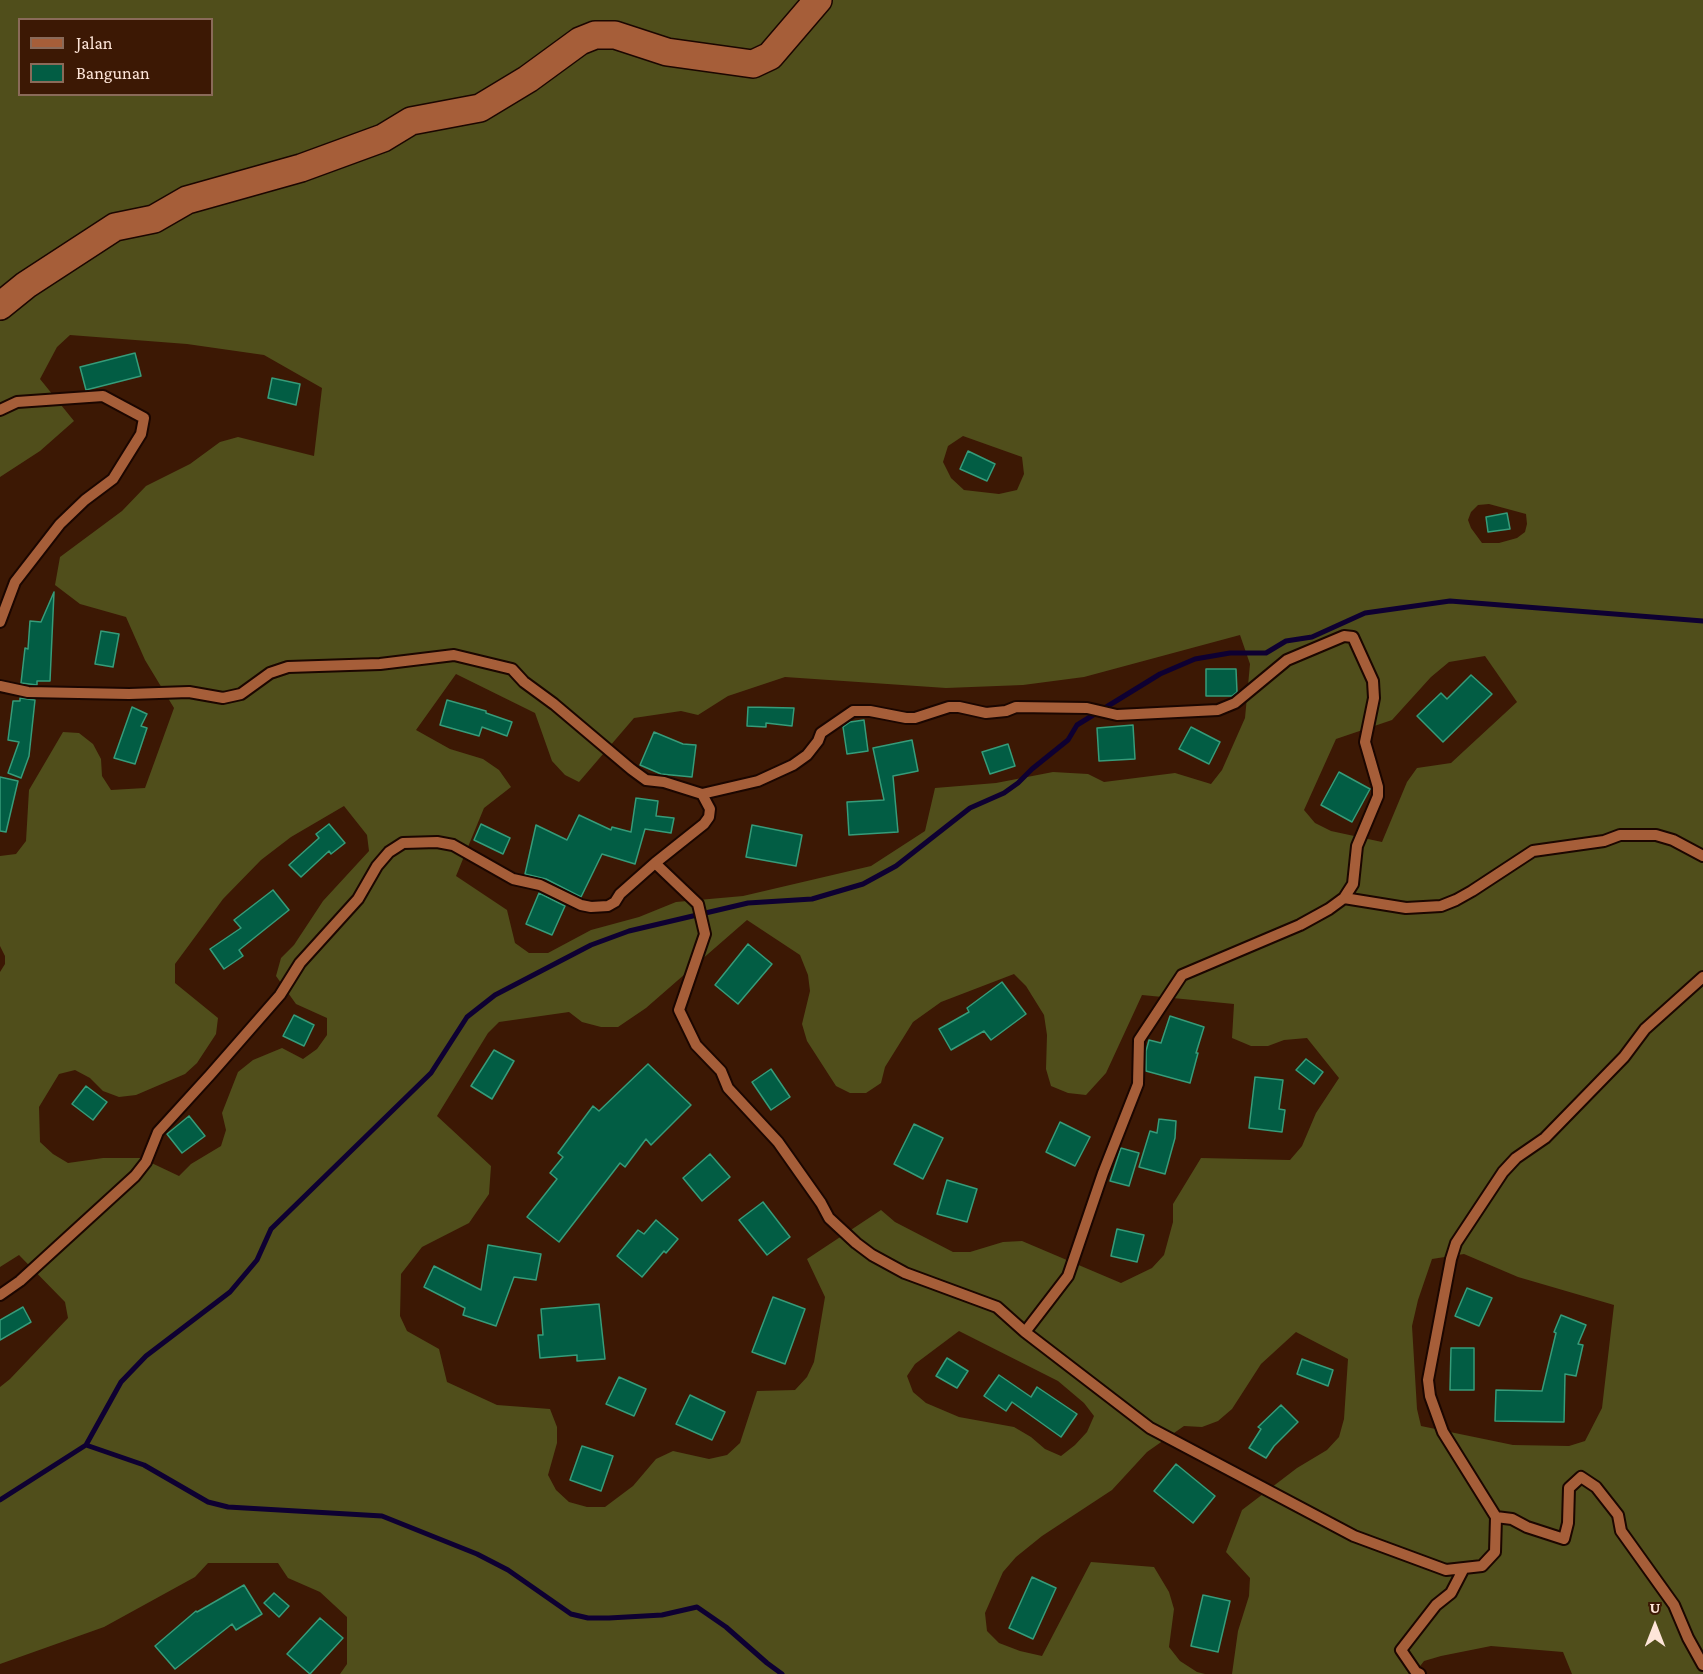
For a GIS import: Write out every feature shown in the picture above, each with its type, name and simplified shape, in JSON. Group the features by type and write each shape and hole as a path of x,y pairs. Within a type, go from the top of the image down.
{"street":[{"path":"0,306 26,285 116,228 154,219 187,200 301,168 383,138 411,121 480,108 528,79 580,41 596,35 615,35 667,52 753,64 770,56 818,0"}],"lane":[{"path":"0,410 17,402 103,396 144,418 141,434 113,479 85,500 60,524 15,582 0,622"},
{"path":"0,686 28,692 189,692 223,698 241,693 270,673 288,667 380,664 454,654 512,669 531,688 646,780 664,782 702,794 758,782 793,765 807,755 821,733 853,711 870,711 915,718 950,707 987,713 1006,711 1016,707 1087,708 1117,715 1218,710 1227,707 1287,660 1344,636 1353,637 1373,681 1374,698 1365,742 1378,787 1378,796 1357,846 1353,884 1344,898 1300,926 1182,975 1139,1040 1138,1084 1103,1173 1068,1276 1025,1332"},
{"path":"0,1295 20,1281 135,1176 146,1162 158,1132 280,994 300,963 358,899 377,866 389,852 403,843 437,842 453,845 513,879 540,885 591,908 608,906 709,817 710,809 702,794"},
{"path":"1344,898 1406,908 1441,906 1472,891 1533,850 1604,841 1620,835 1656,835 1672,840 1703,856"},
{"path":"655,863 698,904 705,934 679,1010 696,1045 721,1071 728,1088 778,1142 829,1218 872,1255 905,1273 997,1307 1025,1332 1150,1428 1354,1536 1446,1570 1482,1566 1495,1552 1496,1517 1443,1432 1430,1396 1428,1380 1456,1243 1503,1172 1516,1158 1545,1138 1624,1057 1645,1029 1703,977"},
{"path":"1496,1517 1512,1519 1527,1527 1564,1539 1568,1523 1569,1488 1581,1477 1596,1487 1618,1515 1621,1531 1674,1605 1703,1665"},
{"path":"1420,1674 1416,1672 1401,1650 1436,1605 1451,1593 1464,1568"}],"shaded area":[{"path":"0,0 1703,0 1703,1674 1572,1674 1563,1652 1491,1646 1424,1661 1414,1674 1232,1674 1238,1631 1249,1596 1250,1578 1226,1552 1242,1510 1297,1468 1327,1450 1339,1437 1344,1419 1348,1359 1296,1332 1261,1364 1232,1409 1218,1421 1202,1427 1184,1426 1147,1452 1112,1490 1042,1536 1016,1557 1003,1572 985,1613 987,1631 999,1643 1042,1656 1091,1562 1154,1567 1169,1592 1174,1609 1169,1647 1180,1661 1197,1672 1205,1674 340,1674 347,1664 347,1617 320,1592 288,1578 278,1563 208,1563 195,1577 104,1627 0,1664 0,1387 68,1318 65,1302 19,1255 0,1267 0,972 5,964 5,956 0,946 0,856 16,854 26,841 29,790 63,732 79,733 93,744 101,759 102,776 111,790 145,788 174,708 145,660 126,617 80,604 55,585 60,557 122,511 146,486 190,464 220,442 238,437 314,456 322,388 264,355 187,344 70,335 57,347 40,379 74,421 40,451 0,477","holes":["963,436 1022,457 1024,474 1017,490 999,494 964,490 951,478 943,462 948,446","1489,504 1526,514 1525,532 1517,538 1499,543 1482,543 1468,520 1471,512 1478,505","1240,635 1250,664 1245,718 1222,770 1211,784 1175,773 1104,782 1088,774 1053,772 996,783 935,788 925,831 871,866 743,896 676,902 639,917 591,930 548,953 529,953 515,943 507,910 456,876 484,808 511,787 499,770 483,759 450,749 416,730 456,674 535,713 552,761 565,775 579,782 634,718 681,711 698,715 728,696 785,677 946,688 1023,685 1084,677","1485,656 1517,702 1451,763 1417,768 1407,782 1382,842 1331,831 1315,823 1304,810 1336,739 1392,720 1431,677 1449,662","344,806 367,835 369,851 323,901 294,945 281,958 276,976 296,1004 327,1018 327,1035 317,1049 303,1059 282,1048 253,1060 238,1072 222,1113 226,1130 221,1146 191,1164 179,1176 141,1158 103,1158 68,1163 53,1154 40,1142 39,1107 59,1074 75,1070 90,1078 103,1091 119,1097 136,1095 185,1074 197,1063 216,1034 218,1018 175,983 175,964 223,899 261,860 291,837","747,920 800,955 808,975 810,991 802,1024 807,1041 836,1086 850,1093 866,1093 881,1083 885,1067 913,1022 941,1002 1014,974 1026,986 1044,1015 1047,1035 1046,1069 1051,1086 1068,1093 1086,1095 1106,1073 1142,995 1234,1004 1232,1038 1251,1046 1268,1046 1284,1040 1307,1038 1339,1078 1316,1113 1302,1146 1290,1160 1201,1158 1173,1204 1173,1222 1164,1255 1152,1268 1121,1283 1022,1241 1003,1242 970,1252 953,1252 895,1222 881,1210 807,1259 825,1297 814,1362 807,1377 795,1390 757,1391 740,1443 727,1455 709,1459 673,1451 656,1459 633,1486 605,1507 587,1507 569,1502 556,1490 548,1475 557,1443 557,1427 550,1409 497,1405 447,1382 439,1349 407,1331 400,1316 401,1274 422,1247 469,1223 489,1194 491,1166 437,1116 488,1033 499,1022 569,1012 582,1022 601,1027 618,1027 646,1008","1464,1254 1518,1277 1614,1305 1602,1408 1585,1441 1569,1446 1513,1445 1421,1426 1417,1409 1412,1326 1432,1259","959,1331 1058,1381 1084,1403 1094,1416 1087,1432 1061,1456 1045,1449 1014,1427 959,1417 926,1403 913,1392 907,1376 915,1364"]}],"building":[{"path":"135,353 141,376 86,390 80,367"},
{"path":"272,378 300,384 296,405 268,398"},
{"path":"968,451 995,464 987,481 960,469"},
{"path":"1507,513 1510,529 1488,532 1486,517"},
{"path":"54,592 50,681 37,681 37,685 21,683 25,648 28,649 30,621 41,622"},
{"path":"101,631 119,634 113,667 95,664"},
{"path":"1206,669 1236,669 1237,692 1232,696 1206,696"},
{"path":"1471,675 1492,694 1443,742 1417,716 1441,693 1447,699"},
{"path":"20,698 35,700 29,756 21,778 8,773 19,742 8,740 13,701 20,701"},
{"path":"447,700 486,711 486,713 512,722 507,736 482,727 479,736 440,725"},
{"path":"132,707 147,714 141,726 147,728 135,764 114,758"},
{"path":"748,707 794,708 792,726 766,723 766,727 747,726"},
{"path":"864,720 868,751 847,754 843,727 850,722"},
{"path":"1133,725 1135,759 1099,761 1097,728"},
{"path":"1191,727 1220,742 1209,764 1179,749"},
{"path":"654,732 683,744 696,745 692,777 661,774 640,765"},
{"path":"912,740 918,771 893,776 898,832 849,835 847,802 884,800 873,748"},
{"path":"1008,744 1015,766 990,774 982,752"},
{"path":"1339,772 1370,789 1352,822 1321,805"},
{"path":"0,777 18,781 6,832 0,831"},
{"path":"636,798 658,801 656,816 674,818 671,833 645,829 635,864 602,854 581,897 546,879 525,874 536,825 567,840 579,815 611,830 612,827 631,832"},
{"path":"329,824 345,843 331,854 329,851 301,877 289,865 319,838 316,834"},
{"path":"481,824 510,838 503,854 474,840"},
{"path":"752,825 802,835 796,866 746,857"},
{"path":"273,890 289,910 239,950 243,956 224,969 210,949 241,928 234,920"},
{"path":"539,893 565,906 552,935 526,924"},
{"path":"748,944 772,964 738,1004 715,985"},
{"path":"1002,982 1026,1014 991,1040 984,1031 951,1050 939,1029 969,1012 967,1008"},
{"path":"294,1015 314,1025 304,1046 283,1036"},
{"path":"1170,1016 1204,1027 1190,1083 1146,1071 1146,1051 1149,1040 1161,1043"},
{"path":"494,1050 514,1061 492,1099 471,1086"},
{"path":"1306,1059 1323,1072 1314,1084 1296,1070"},
{"path":"648,1064 691,1105 651,1145 646,1139 625,1167 620,1163 559,1242 527,1217 557,1179 550,1173 563,1157 558,1153 593,1106 599,1111"},
{"path":"771,1069 790,1097 771,1110 752,1082"},
{"path":"1255,1077 1283,1080 1279,1109 1285,1110 1282,1132 1249,1128"},
{"path":"86,1086 107,1102 93,1120 72,1104"},
{"path":"189,1116 205,1136 182,1153 167,1134"},
{"path":"1159,1119 1176,1121 1175,1138 1165,1174 1139,1167 1150,1131 1157,1133"},
{"path":"1060,1122 1090,1137 1075,1166 1046,1152"},
{"path":"914,1124 943,1138 923,1179 894,1164"},
{"path":"1121,1148 1139,1153 1129,1186 1110,1181"},
{"path":"710,1154 730,1177 702,1201 683,1178"},
{"path":"947,1180 977,1189 967,1222 937,1214"},
{"path":"763,1202 790,1237 767,1255 739,1220"},
{"path":"656,1220 678,1239 666,1253 664,1251 642,1277 617,1256 638,1230 644,1234"},
{"path":"1117,1229 1144,1235 1137,1262 1111,1256"},
{"path":"488,1245 541,1254 536,1280 514,1277 496,1326 463,1315 465,1308 424,1287 434,1266 481,1290"},
{"path":"1467,1288 1492,1298 1479,1326 1455,1316"},
{"path":"773,1297 805,1309 785,1364 752,1352"},
{"path":"599,1304 605,1359 577,1361 577,1355 540,1358 538,1335 543,1335 541,1309"},
{"path":"23,1307 31,1322 0,1340 0,1320"},
{"path":"1561,1315 1586,1325 1578,1344 1583,1345 1576,1376 1565,1374 1564,1422 1495,1421 1496,1390 1542,1391 1556,1333 1554,1332"},
{"path":"1451,1348 1474,1348 1474,1390 1450,1390"},
{"path":"947,1358 968,1371 957,1388 936,1376"},
{"path":"1302,1359 1333,1370 1328,1386 1297,1374"},
{"path":"999,1375 1031,1397 1037,1387 1077,1414 1061,1437 1012,1402 1006,1411 984,1396"},
{"path":"619,1377 646,1389 634,1416 606,1404"},
{"path":"690,1395 725,1412 712,1440 676,1424"},
{"path":"1281,1405 1298,1422 1274,1446 1266,1458 1249,1448 1261,1429 1258,1427"},
{"path":"582,1446 613,1456 601,1491 570,1480"},
{"path":"1176,1464 1215,1496 1193,1523 1154,1491"},
{"path":"1032,1577 1056,1588 1033,1639 1009,1628"},
{"path":"244,1585 262,1614 236,1630 232,1624 175,1669 155,1646 196,1611"},
{"path":"274,1593 289,1606 279,1617 264,1603"},
{"path":"1203,1595 1230,1601 1218,1652 1191,1646"},
{"path":"320,1618 343,1638 310,1674 287,1654"}],"waterway":[{"path":"0,1500 86,1445 121,1382 146,1356 230,1292 257,1260 271,1229 431,1073 467,1017 495,995 591,945 629,931 748,903 812,899 863,884 896,866 970,808 1004,793 1018,783 1068,740 1077,725 1160,674 1195,659 1230,653 1266,653 1286,641 1312,637 1365,613 1450,601 1703,621"},
{"path":"86,1445 144,1465 208,1502 228,1507 382,1516 477,1554 508,1570 571,1614 588,1618 609,1618 662,1615 697,1607 726,1627 782,1674"}]}
